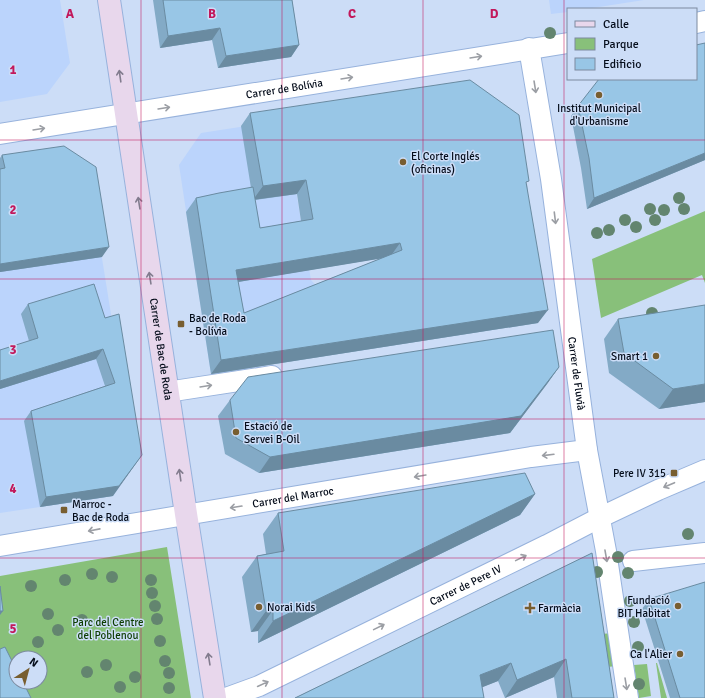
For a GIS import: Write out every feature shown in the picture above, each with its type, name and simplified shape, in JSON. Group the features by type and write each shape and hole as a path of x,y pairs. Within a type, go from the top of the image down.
{"main road":[{"name":"Carrer de Bac de Roda","path":"109,0 167,392 216,698"}],"street":[{"name":"Carrer de Bolívia","path":"0,134 529,48 567,43"},
{"name":"Carrer de Fluvià","path":"529,48 551,179 565,296 562,332 587,450 606,551 628,698"},
{"path":"167,392 286,374"},
{"name":"Carrer del Marroc","path":"0,546 531,457 587,450"},
{"name":"Carrer de Pere IV","path":"226,698 259,686 599,518 705,470"},
{"path":"633,561 705,553"}],"shaded area":[{"path":"0,0 60,0 70,63 47,94 0,102"},
{"path":"549,0 644,0 592,8 567,8 567,12 551,14"},
{"path":"284,120 311,280 322,292 239,325 248,369 211,374 179,165 201,133"},
{"path":"0,164 89,177 135,464 113,496 0,513"}],"green space":[{"path":"705,211 705,283 702,275 601,318 592,259"},
{"name":"Parc del Centre del Poblenou","path":"167,547 191,698 0,698 0,576"},
{"path":"613,633 618,666 606,667 601,634"},
{"path":"657,663 667,698 661,698"},
{"path":"647,664 651,696 639,698 634,665"}],"building":[{"path":"163,0 292,0 299,45 226,56 220,28 168,36"},
{"path":"705,43 705,153 594,198 589,158 578,106 598,80 697,80 697,45"},
{"path":"470,80 519,115 529,181 526,182 548,310 221,360 196,198 253,187 260,228 313,219 306,180 263,186 250,113","holes":["400,243 402,250 244,313 236,270"]},
{"path":"64,146 96,167 109,247 0,264 0,169 5,168 2,155"},
{"path":"94,284 105,318 119,314 142,455 119,486 46,497 31,411 115,383 103,349 0,381 0,350 38,338 28,304"},
{"path":"705,305 705,384 673,389 624,353 618,319"},
{"path":"553,330 559,367 521,416 270,457 236,438 230,400 248,377"},
{"path":"525,473 535,494 273,621 273,610 266,611 257,556 284,551 278,513"},
{"path":"592,553 614,698 572,698 566,659 517,680 511,663 480,675 484,698 295,698"},
{"name":"Ca l'Alier","path":"705,582 705,698 680,698 649,599"},
{"path":"0,586 3,611 0,611"},
{"path":"5,647 8,653 8,690 27,690 31,698 0,698 0,649"}],"place":[{"name":"Institut Municipal d'Urbanisme","path":"599,95"},
{"name":"El Corte Inglés (oficinas)","path":"403,162"},
{"name":"Bac de Roda - Bolívia","path":"181,324"},
{"name":"Smart 1","path":"656,356"},
{"name":"Estació de Servei B-Oil","path":"236,432"},
{"name":"Pere IV 315","path":"674,473"},
{"name":"Marroc - Bac de Roda","path":"64,510"},
{"name":"Fundació BIT Habitat","path":"678,606"},
{"name":"Norai Kids","path":"259,607"},
{"name":"Farmàcia","path":"530,608"},
{"name":"Ca l'Alier","path":"680,654"}]}
